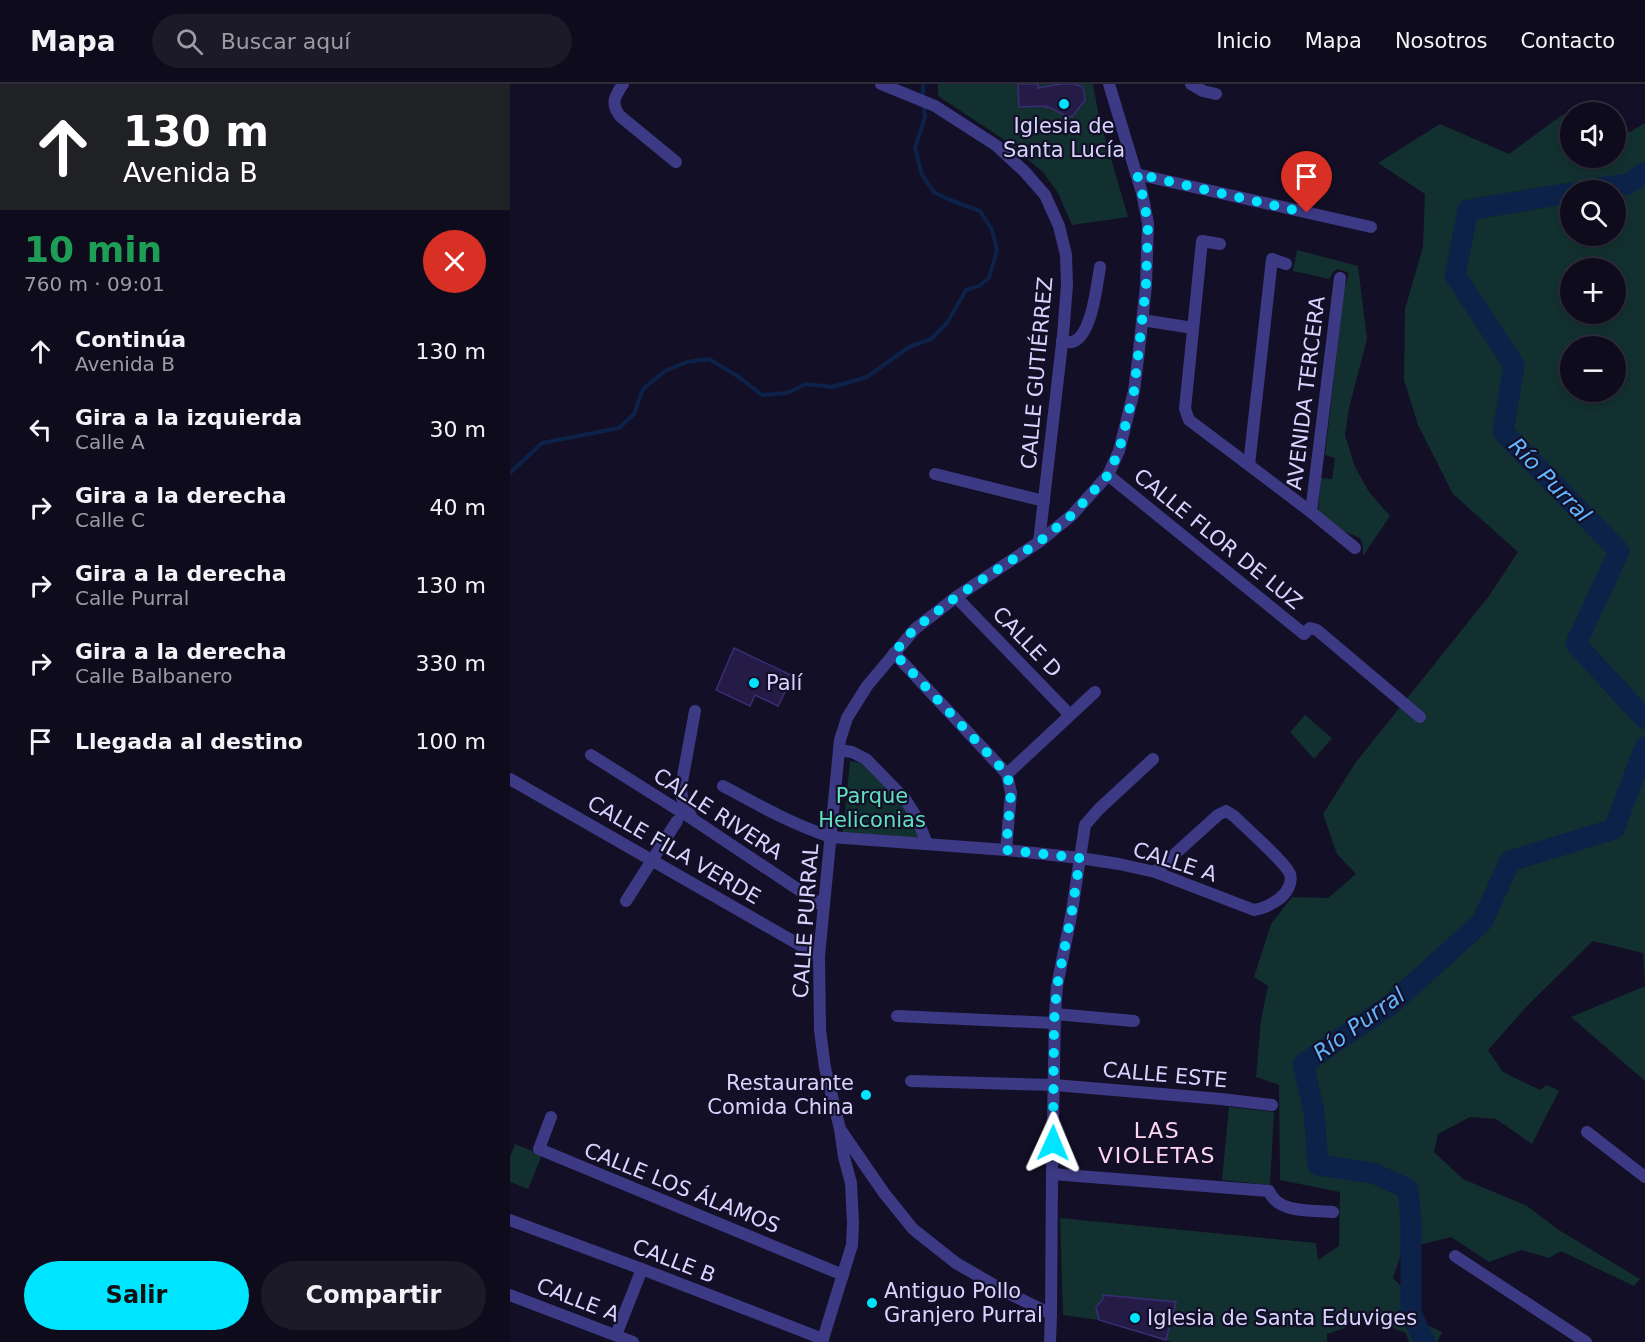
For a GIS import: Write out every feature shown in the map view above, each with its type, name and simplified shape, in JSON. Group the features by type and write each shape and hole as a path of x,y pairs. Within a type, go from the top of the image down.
{"street":[{"path":"623,84 615,96 614,109 676,162"},
{"name":"CALLE GUTIÉRREZ","path":"881,84 935,106 997,146 1025,172 1045,195 1059,226 1066,255 1066,285 1062,341 1039,542"},
{"name":"CALLE PURRAL","path":"822,1341 852,1245 853,1223 851,1183 825,1068 820,1030 819,956 839,750 847,718 867,686 915,628 956,597 1039,542 1072,515 1108,475 1119,451 1134,391 1146,286 1148,223 1137,174 1109,84"},
{"path":"1191,84 1216,94"},
{"path":"1137,174 1371,227"},
{"path":"1220,244 1202,242 1185,409 1189,420 1355,548"},
{"path":"1249,465 1272,260 1286,264"},
{"path":"1062,341 1072,342 1079,338 1089,322 1100,267"},
{"name":"AVENIDA TERCERA","path":"1311,512 1340,278"},
{"path":"1142,320 1193,328"},
{"path":"935,474 1044,501"},
{"name":"CALLE FLOR DE LUZ","path":"1108,475 1304,634 1310,628 1317,630 1420,717"},
{"name":"CALLE D","path":"956,597 1070,715"},
{"path":"894,653 1007,774 1011,793 1006,850"},
{"path":"1007,774 1095,692"},
{"path":"693,820 682,798 681,787 695,711"},
{"path":"839,750 852,752 866,759 905,799 917,818 927,844"},
{"name":"CALLE RIVERA","path":"591,755 823,906"},
{"path":"1050,1342 1057,986 1072,911 1085,825 1153,759"},
{"name":"CALLE FILA VERDE","path":"510,779 819,956"},
{"name":"CALLE A","path":"723,786 768,811 831,837 1080,858 1155,872 1254,910 1266,908 1285,895 1291,876 1284,866 1234,816 1226,811 1218,814 1155,872"},
{"path":"626,901 677,821"},
{"path":"897,1016 1134,1021"},
{"name":"CALLE ESTE","path":"911,1081 1054,1085 1272,1105"},
{"name":"CALLE LOS ÁLAMOS","path":"550,1117 539,1149 843,1275"},
{"path":"840,1129 913,1229 956,1263 1008,1293 1051,1314"},
{"path":"1587,1131 1645,1177"},
{"path":"1052,1174 1269,1191 1276,1202 1290,1208 1333,1212"},
{"name":"CALLE B","path":"510,1220 642,1269 822,1341"},
{"path":"1455,1256 1586,1342"},
{"path":"616,1335 642,1269"},
{"name":"CALLE A","path":"510,1295 633,1342"}],"green space":[{"path":"938,84 1062,84 1043,88 1046,108 1072,117 1085,100 1083,87 1074,84 1093,84 1099,117 1128,217 1072,225 1058,193 1043,172 1003,139 938,96"},
{"path":"1560,116 1560,168 1626,168 1626,131 1630,132 1645,123 1645,986 1643,953 1593,941 1529,1004 1488,1050 1503,1072 1540,1090 1547,1085 1559,1091 1532,1144 1496,1119 1470,1117 1438,1134 1434,1152 1463,1179 1527,1206 1559,1230 1640,1279 1634,1286 1561,1251 1549,1258 1521,1250 1489,1262 1451,1237 1403,1249 1393,1278 1404,1289 1416,1320 1442,1332 1437,1342 1409,1342 1406,1333 1358,1316 1345,1328 1327,1334 1327,1342 1172,1342 1104,1296 1096,1307 1100,1316 1099,1320 1063,1315 1060,1218 1316,1243 1318,1260 1339,1246 1340,1192 1280,1180 1279,1085 1256,1077 1261,1020 1268,986 1254,977 1271,924 1292,897 1328,898 1356,874 1337,854 1323,814 1356,762 1489,596 1518,552 1453,494 1418,425 1404,380 1405,309 1423,247 1425,194 1378,163 1440,124 1509,154"},
{"path":"1297,250 1358,266 1367,339 1349,408 1345,435 1355,467 1369,492 1390,516 1363,556 1363,545 1360,538 1341,530 1318,511 1321,478 1332,479 1335,458 1325,455 1344,291 1349,273 1337,269 1329,279 1293,271"},
{"path":"1305,715 1332,738 1314,759 1290,732"},
{"name":"Parque Heliconias","path":"850,761 865,764 896,796 915,819 919,838 843,832"},
{"path":"1645,986 1645,1081 1571,1017"},
{"path":"1229,1107 1274,1112 1270,1185 1222,1180"},
{"path":"515,1144 542,1155 528,1189 510,1182 510,1157"}],"building":[{"name":"Iglesia de Santa Lucía","path":"1018,84 1038,84 1038,88 1074,84 1083,87 1085,100 1072,117 1049,107 1046,108 1046,106 1019,107"},
{"name":"Palí","path":"734,648 793,676 778,706 755,695 750,706 716,690"},
{"name":"Iglesia de Santa Eduviges","path":"1103,1295 1176,1302 1166,1340 1099,1320 1096,1307 1103,1299"}],"waterway":[{"path":"923,84 923,98"},
{"path":"510,473 542,443 619,428 634,414 643,389 665,371 687,362 709,359 739,377 762,395 787,393 806,384 832,387 867,377 909,347 931,339 947,323 966,290 979,286 989,278 997,250 992,230 980,211 934,192 922,175 915,148 925,117 924,106"},
{"name":"Río Purral","path":"1626,184 1645,172"},
{"name":"Río Purral","path":"1560,195 1468,210 1455,275 1514,365 1503,432 1619,551 1576,644 1645,719"},
{"name":"Río Purral","path":"1425,1342 1411,1314 1411,1221 1408,1189 1373,1173 1318,1165 1314,1111 1303,1064 1389,1006 1482,922 1510,861 1614,829 1645,747"}],"place":[{"name":"Iglesia de Santa Lucía","path":"1064,104"},
{"name":"Palí","path":"754,683"},
{"name":"Restaurante Comida China","path":"866,1095"},
{"name":"Antiguo Pollo Granjero Purral","path":"872,1303"},
{"name":"Iglesia de Santa Eduviges","path":"1135,1318"}],"district":[{"name":"LAS VIOLETAS","path":"1157,1142"}],"route":[{"path":"1053,1143 1054,1023 1057,986 1080,858 1006,850 1011,793 1007,774 894,653 915,628 956,597 1021,555 1072,515 1108,475 1119,451 1134,391 1146,286 1148,223 1137,174 1307,213"}]}
